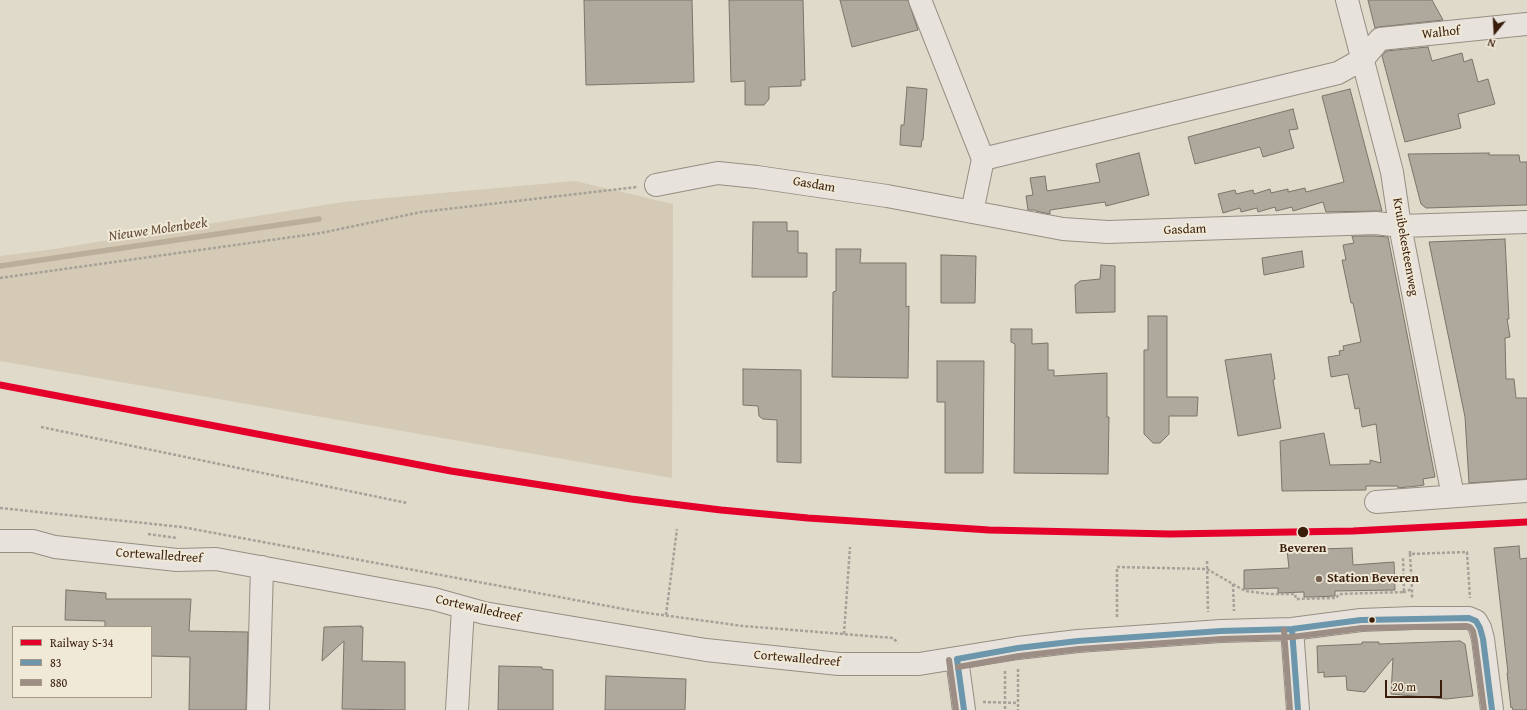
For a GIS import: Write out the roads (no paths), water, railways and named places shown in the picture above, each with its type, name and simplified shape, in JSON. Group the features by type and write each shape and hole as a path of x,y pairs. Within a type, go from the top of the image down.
{"street":[{"path":"920,0 983,159 972,212"},
{"name":"Kruibekesteenweg","path":"1347,0 1392,172 1400,226 1453,496"},
{"name":"Walhof","path":"1362,59 1380,39 1527,24"},
{"path":"983,159 1338,73 1362,59"},
{"name":"Gasdam","path":"656,185 718,173 757,176 887,196 1063,229 1108,232 1376,223 1400,226 1527,222"},
{"path":"1376,502 1527,491"},
{"name":"Cortewalledreef","path":"0,541 33,541 55,547 177,560 216,559 434,599 484,613 706,650 839,664 919,664 1018,648 1078,641 1292,628 1361,620 1468,618 1476,622 1480,628 1483,639 1492,710"},
{"path":"258,710 262,568"},
{"path":"457,710 460,635 463,608"},
{"path":"1292,628 1298,710"},
{"path":"957,659 964,706"}],"waterway":[{"name":"Nieuwe Molenbeek","path":"0,266 319,219"}],"rail line":[{"name":"S-34","path":"0,385 451,471 631,499 721,510 808,518 989,530 1170,534 1353,531 1527,522"}],"place":[{"name":"Beveren","path":"1303,532"},
{"name":"Station Beveren","path":"1319,579"}]}
